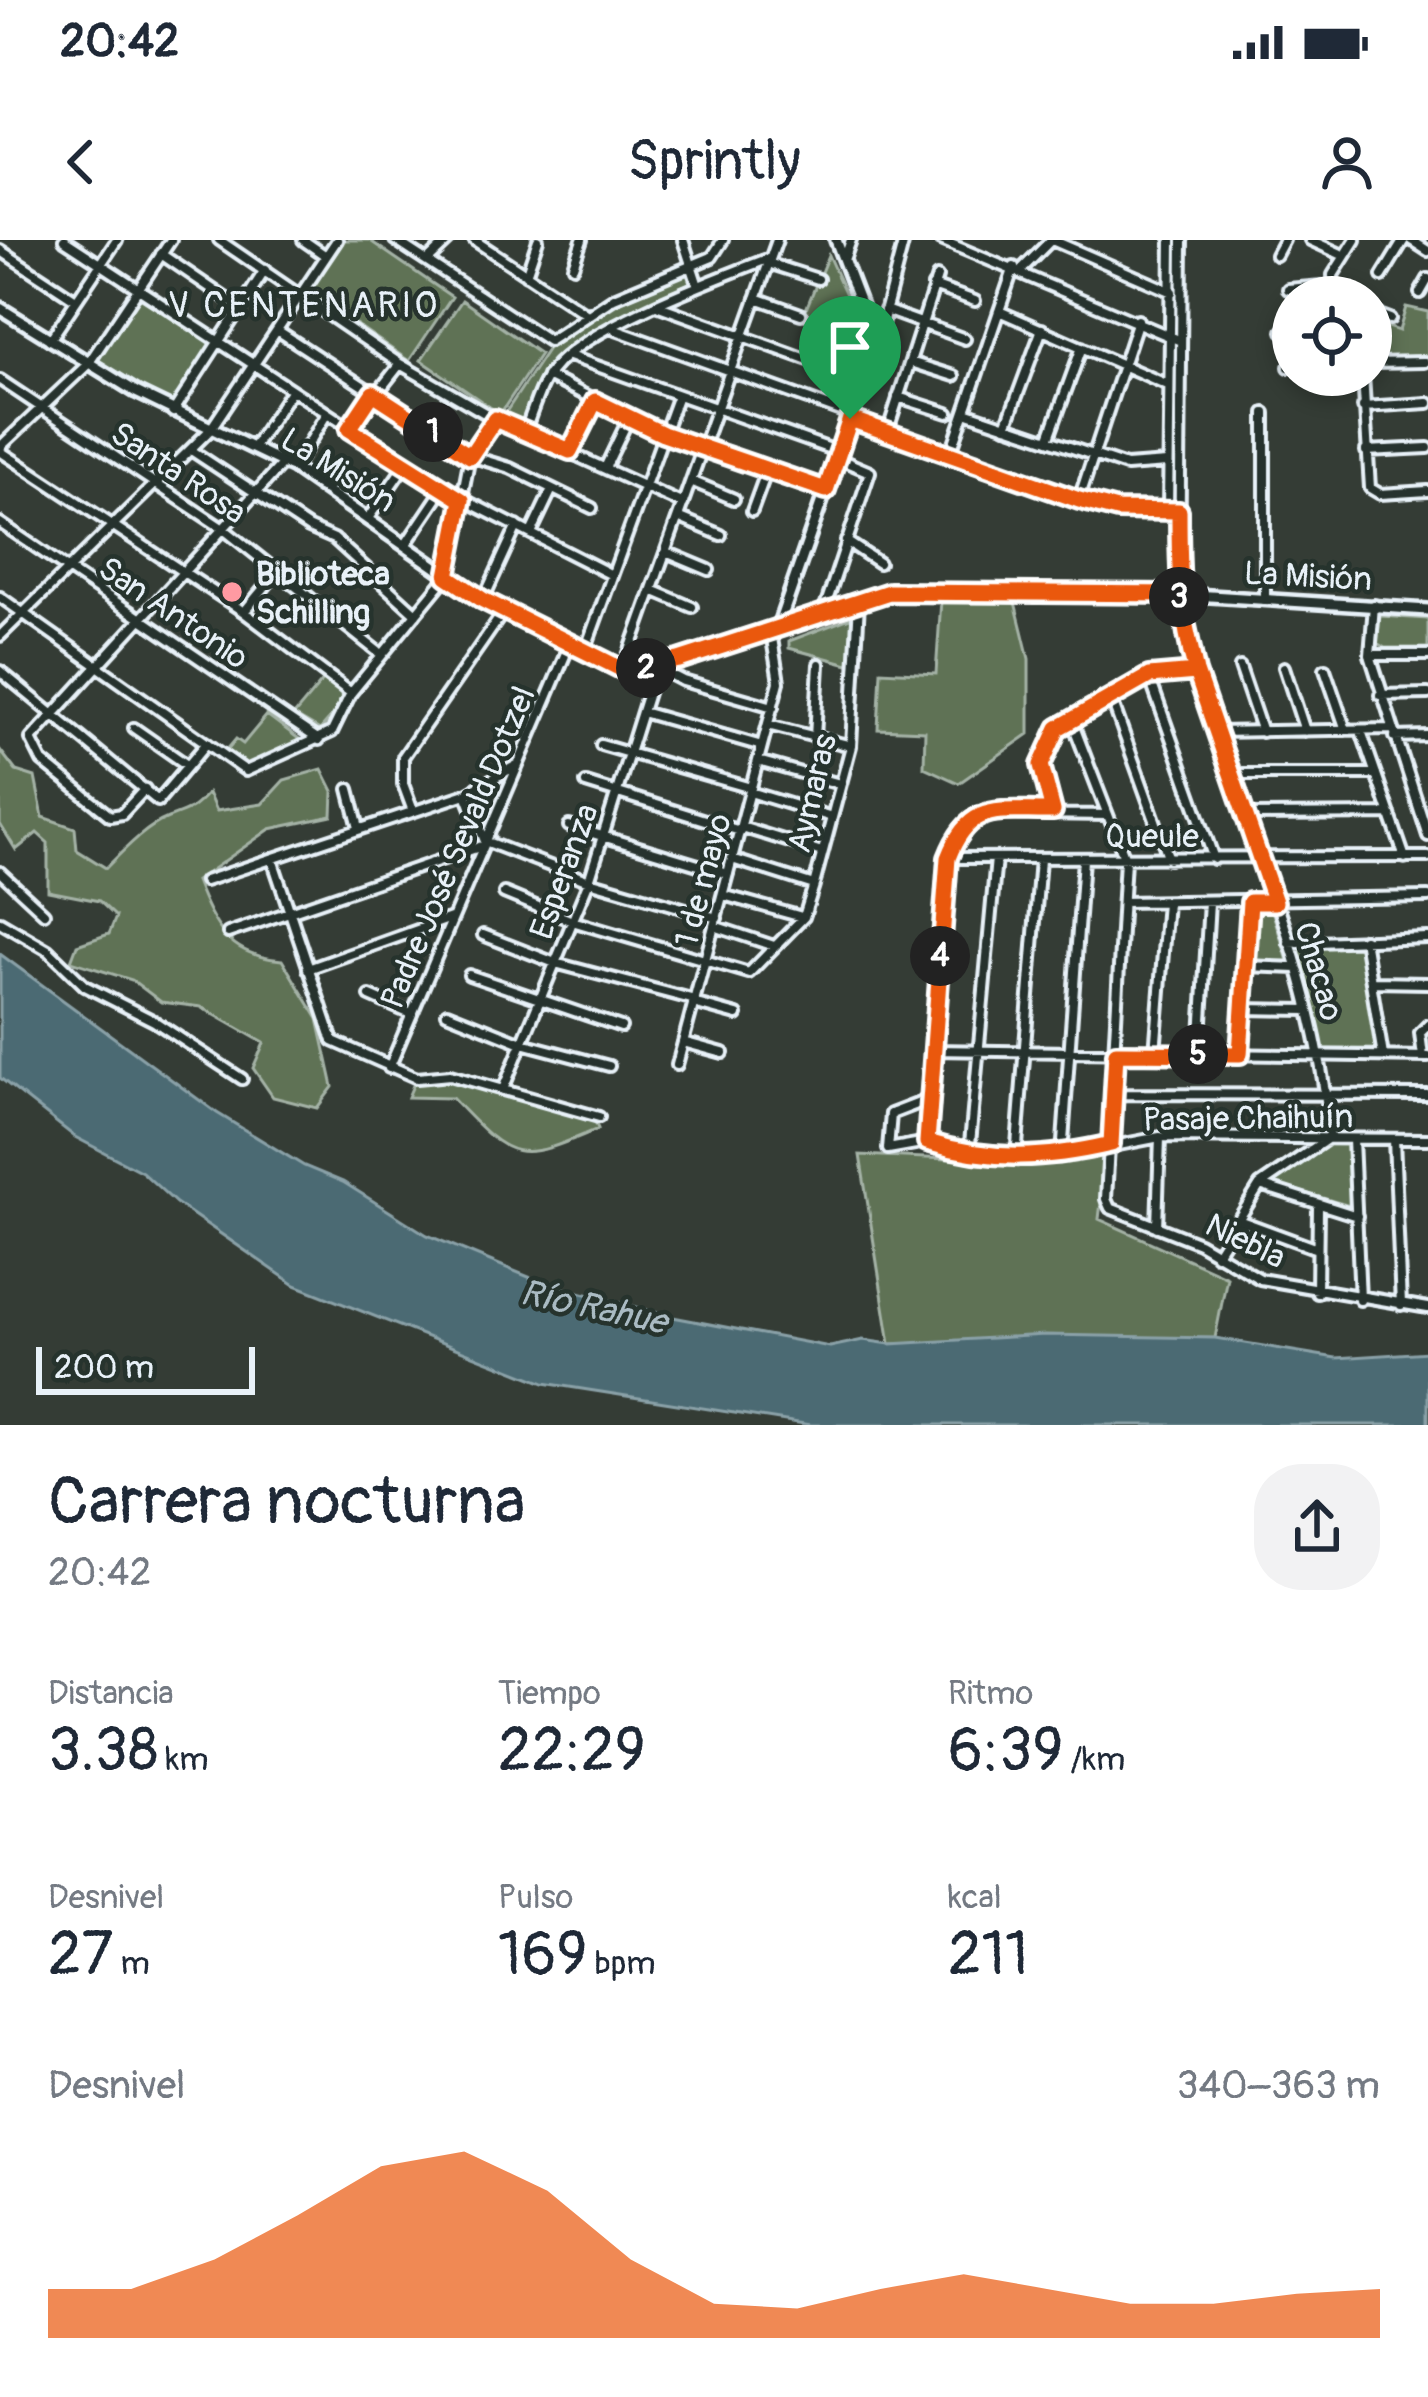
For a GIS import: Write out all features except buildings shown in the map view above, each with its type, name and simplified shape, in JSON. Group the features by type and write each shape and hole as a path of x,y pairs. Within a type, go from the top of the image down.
{"street":[{"path":"64,240 443,490 612,575"},
{"path":"50,340 117,240"},
{"path":"171,240 88,364 0,449 244,612 351,693"},
{"path":"219,240 400,364 495,419 682,504"},
{"path":"303,240 327,256"},
{"path":"0,636 211,430 338,240"},
{"path":"395,240 549,341 586,314 716,255 722,240"},
{"path":"427,261 449,240"},
{"path":"474,240 586,314"},
{"path":"526,274 538,240"},
{"path":"574,266 582,240"},
{"path":"683,240 698,286"},
{"path":"623,670 777,240"},
{"path":"836,240 876,345"},
{"path":"844,260 851,240"},
{"path":"774,631 876,345 904,240"},
{"path":"941,240 1017,268 1181,341"},
{"path":"950,455 1017,268 1051,240 1172,292"},
{"path":"1276,255 1284,240"},
{"path":"1310,240 1346,256"},
{"path":"1338,276 1355,240"},
{"path":"1382,276 1407,240 1428,250"},
{"path":"1173,511 1167,463 1175,241"},
{"path":"1173,511 1181,341 1175,241"},
{"path":"0,250 76,300"},
{"path":"161,254 240,308"},
{"path":"525,430 547,376 567,355 614,329 698,286 769,261 818,279"},
{"path":"172,412 265,270"},
{"path":"1420,292 1428,279"},
{"path":"887,433 935,282 975,301"},
{"path":"756,298 802,314"},
{"path":"659,306 864,380"},
{"name":"La Misión","path":"0,308 172,412 289,466 483,600 623,670 656,667 889,592 1179,594 1428,610"},
{"path":"884,310 965,339"},
{"path":"999,311 1168,385"},
{"path":"1079,500 1138,320"},
{"path":"614,329 1079,500 1117,510 1173,511"},
{"path":"1006,426 1042,329"},
{"path":"277,330 470,456 510,467 592,508"},
{"path":"1048,440 1082,346"},
{"path":"567,355 838,455 870,472 823,614"},
{"path":"910,362 954,376"},
{"path":"1392,363 1424,362"},
{"path":"349,429 400,364"},
{"path":"547,376 663,434 826,490"},
{"name":"Santa Rosa","path":"0,380 225,530 382,655"},
{"path":"253,448 291,391"},
{"path":"584,653 678,394"},
{"path":"1363,396 1374,492 1428,491"},
{"path":"898,397 948,413"},
{"path":"570,451 595,401"},
{"path":"1363,407 1428,403"},
{"path":"965,412 1126,466 1167,463"},
{"path":"1265,413 1265,600"},
{"path":"145,789 122,814 110,816 42,760 31,740 258,491 289,466 326,415"},
{"path":"605,468 629,418"},
{"path":"0,597 246,771 320,740 341,721 351,693 447,576 470,456 495,419"},
{"path":"1366,451 1428,448"},
{"path":"190,449 309,528 334,538 416,614"},
{"path":"369,517 405,465"},
{"path":"752,511 767,470"},
{"path":"691,481 734,499"},
{"path":"531,533 552,489"},
{"path":"406,544 443,490"},
{"name":"Chacao","path":"1173,511 1179,594 1196,672 1297,968 1326,1094 1330,1137"},
{"path":"678,517 721,535"},
{"name":"San Antonio","path":"0,524 320,740"},
{"path":"483,600 517,526"},
{"path":"845,541 879,563"},
{"path":"665,552 709,569"},
{"path":"244,612 278,572"},
{"path":"652,590 692,607"},
{"path":"828,594 835,609"},
{"name":"Aymaras","path":"705,959 749,973 803,917 851,746 859,601"},
{"path":"1374,605 1370,655 1428,836"},
{"path":"413,811 404,784 403,757 504,611"},
{"name":"1 de mayo","path":"677,1065 779,682 774,631"},
{"name":"Padre José Sevald Dotzel","path":"389,1068 569,646"},
{"path":"1370,655 1428,655"},
{"path":"679,660 675,673 682,681"},
{"path":"815,738 819,664"},
{"path":"656,667 682,681 773,707"},
{"name":"Esperanza","path":"504,1087 589,881 656,667"},
{"path":"1240,667 1262,732"},
{"path":"1284,668 1305,731"},
{"path":"1324,669 1347,730"},
{"path":"0,671 158,801 207,743"},
{"path":"1053,811 1042,754 1058,728 1149,676 1196,672"},
{"path":"1149,676 1214,859"},
{"path":"1380,695 1428,694"},
{"path":"1111,698 1169,859"},
{"path":"642,712 763,746"},
{"path":"1071,719 1125,859 1111,1144"},
{"path":"768,725 851,746"},
{"path":"134,728 187,765"},
{"path":"1217,732 1347,730 1428,736"},
{"path":"1361,731 1405,858"},
{"path":"601,746 832,817"},
{"path":"758,761 840,784"},
{"path":"205,881 466,794 519,764"},
{"path":"1232,774 1376,774"},
{"path":"586,783 823,852"},
{"path":"349,788 360,828"},
{"path":"466,794 484,843"},
{"path":"927,1142 948,858 963,826 978,813 1108,815"},
{"path":"1246,815 1390,814"},
{"path":"569,826 728,874"},
{"path":"228,933 484,843 774,946"},
{"name":"Queule","path":"948,858 1428,857"},
{"path":"969,1155 996,858"},
{"path":"272,859 333,1041 389,1068 426,1078 451,1075 504,1087 599,1117"},
{"path":"732,859 814,885"},
{"path":"1016,1158 1040,859"},
{"path":"1062,1156 1083,859"},
{"path":"0,872 44,913"},
{"path":"504,893 572,921 705,959"},
{"path":"723,895 803,917"},
{"path":"1123,902 1428,897"},
{"path":"1155,1053 1167,902"},
{"path":"1200,1054 1209,902"},
{"path":"1240,1054 1250,902"},
{"path":"308,969 453,918"},
{"path":"0,922 48,950 85,986 154,1022 242,1079"},
{"path":"483,935 555,963 737,1015"},
{"path":"1289,943 1428,938"},
{"path":"1364,939 1383,1056"},
{"path":"1245,966 1297,968"},
{"path":"469,975 538,1003 621,1027"},
{"path":"1372,982 1428,983"},
{"path":"370,996 411,1014"},
{"path":"1244,1009 1308,1010"},
{"path":"447,1013 522,1043 609,1066"},
{"path":"933,1050 1425,1057 1420,1033 1428,1025"},
{"path":"683,1042 723,1053"},
{"path":"1114,1094 1428,1094"},
{"name":"Pasaje Chaihuín","path":"930,1099 891,1114 887,1149 927,1142 969,1155 1016,1158 1062,1156 1160,1137 1428,1139"},
{"path":"1156,1226 1160,1137"},
{"path":"1216,1255 1260,1185 1330,1137"},
{"path":"1353,1139 1360,1300"},
{"path":"1394,1139 1401,1305"},
{"name":"Niebla","path":"1111,1144 1110,1208 1260,1279 1317,1293 1428,1308"},
{"path":"1260,1185 1357,1216"},
{"path":"1317,1293 1318,1207"},
{"path":"1238,1220 1317,1249"}],"green space":[{"path":"345,240 369,240 452,297 409,361 309,292"},
{"path":"828,255 871,350 862,374 832,363 839,338 802,319"},
{"path":"690,272 691,282 613,319 559,355 537,382 523,422 504,415 549,347 591,315"},
{"path":"138,297 214,344 172,408 94,363"},
{"path":"462,300 540,354 500,414 421,360"},
{"path":"1406,307 1428,312 1428,357 1392,358 1392,329 1399,331"},
{"path":"941,600 1015,602 1029,659 1029,734 959,783 924,767 925,731 878,729 881,671 936,674"},
{"path":"855,616 852,665 789,648 789,641"},
{"path":"1380,616 1428,619 1428,648 1385,648 1377,643"},
{"path":"324,679 341,693 342,705 320,730 294,715"},
{"path":"267,715 303,742 248,765 226,751 236,739 243,744"},
{"path":"0,750 16,771 35,777 43,817 75,828 77,850 106,868 151,827 190,809 208,793 216,811 262,804 284,780 322,769 333,791 332,816 270,829 196,881 226,936 249,952 282,960 318,1019 333,1087 317,1108 273,1097 253,1068 264,1043 201,1007 161,1002 132,980 71,961 77,945 109,934 116,917 99,901 48,891 48,843 37,833 16,850 0,824"},
{"path":"1254,906 1271,907 1288,961 1249,962"},
{"path":"1360,943 1379,1049 1321,1049 1294,946"},
{"path":"445,1077 594,1119 598,1129 550,1148 518,1151 489,1135 452,1098 408,1097 414,1083"},
{"path":"1332,1141 1349,1144 1350,1206 1267,1182"},
{"path":"1107,1151 1099,1219 1227,1277 1215,1338 890,1344 860,1155 1060,1164"}],"water":[{"name":"Río Rahue","path":"0,954 217,1113 304,1166 343,1182 427,1235 541,1282 673,1317 830,1347 863,1340 890,1344 1045,1335 1215,1338 1336,1358 1428,1352 1428,1425 811,1425 544,1383 295,1285 176,1203 142,1172 75,1137 0,1078"}],"place":[{"name":"Biblioteca Schilling","path":"232,592"}],"district":[{"name":"V CENTENARIO","path":"304,304"}],"route":[{"path":"850,419 826,490 663,434 595,401 570,451 495,419 470,456 373,393 349,429 462,500 447,576 483,600 623,670 656,667 889,592 1179,594 1196,672 1163,671 1149,676 1058,728 1042,754 1041,765 1053,811 978,813 963,826 948,858 927,1142 969,1155 1016,1158 1062,1156 1111,1144 1116,1053 1240,1054 1250,902 1275,902 1196,672 1185,634 1179,594 1179,511 1117,510 1079,500 850,419"}]}
